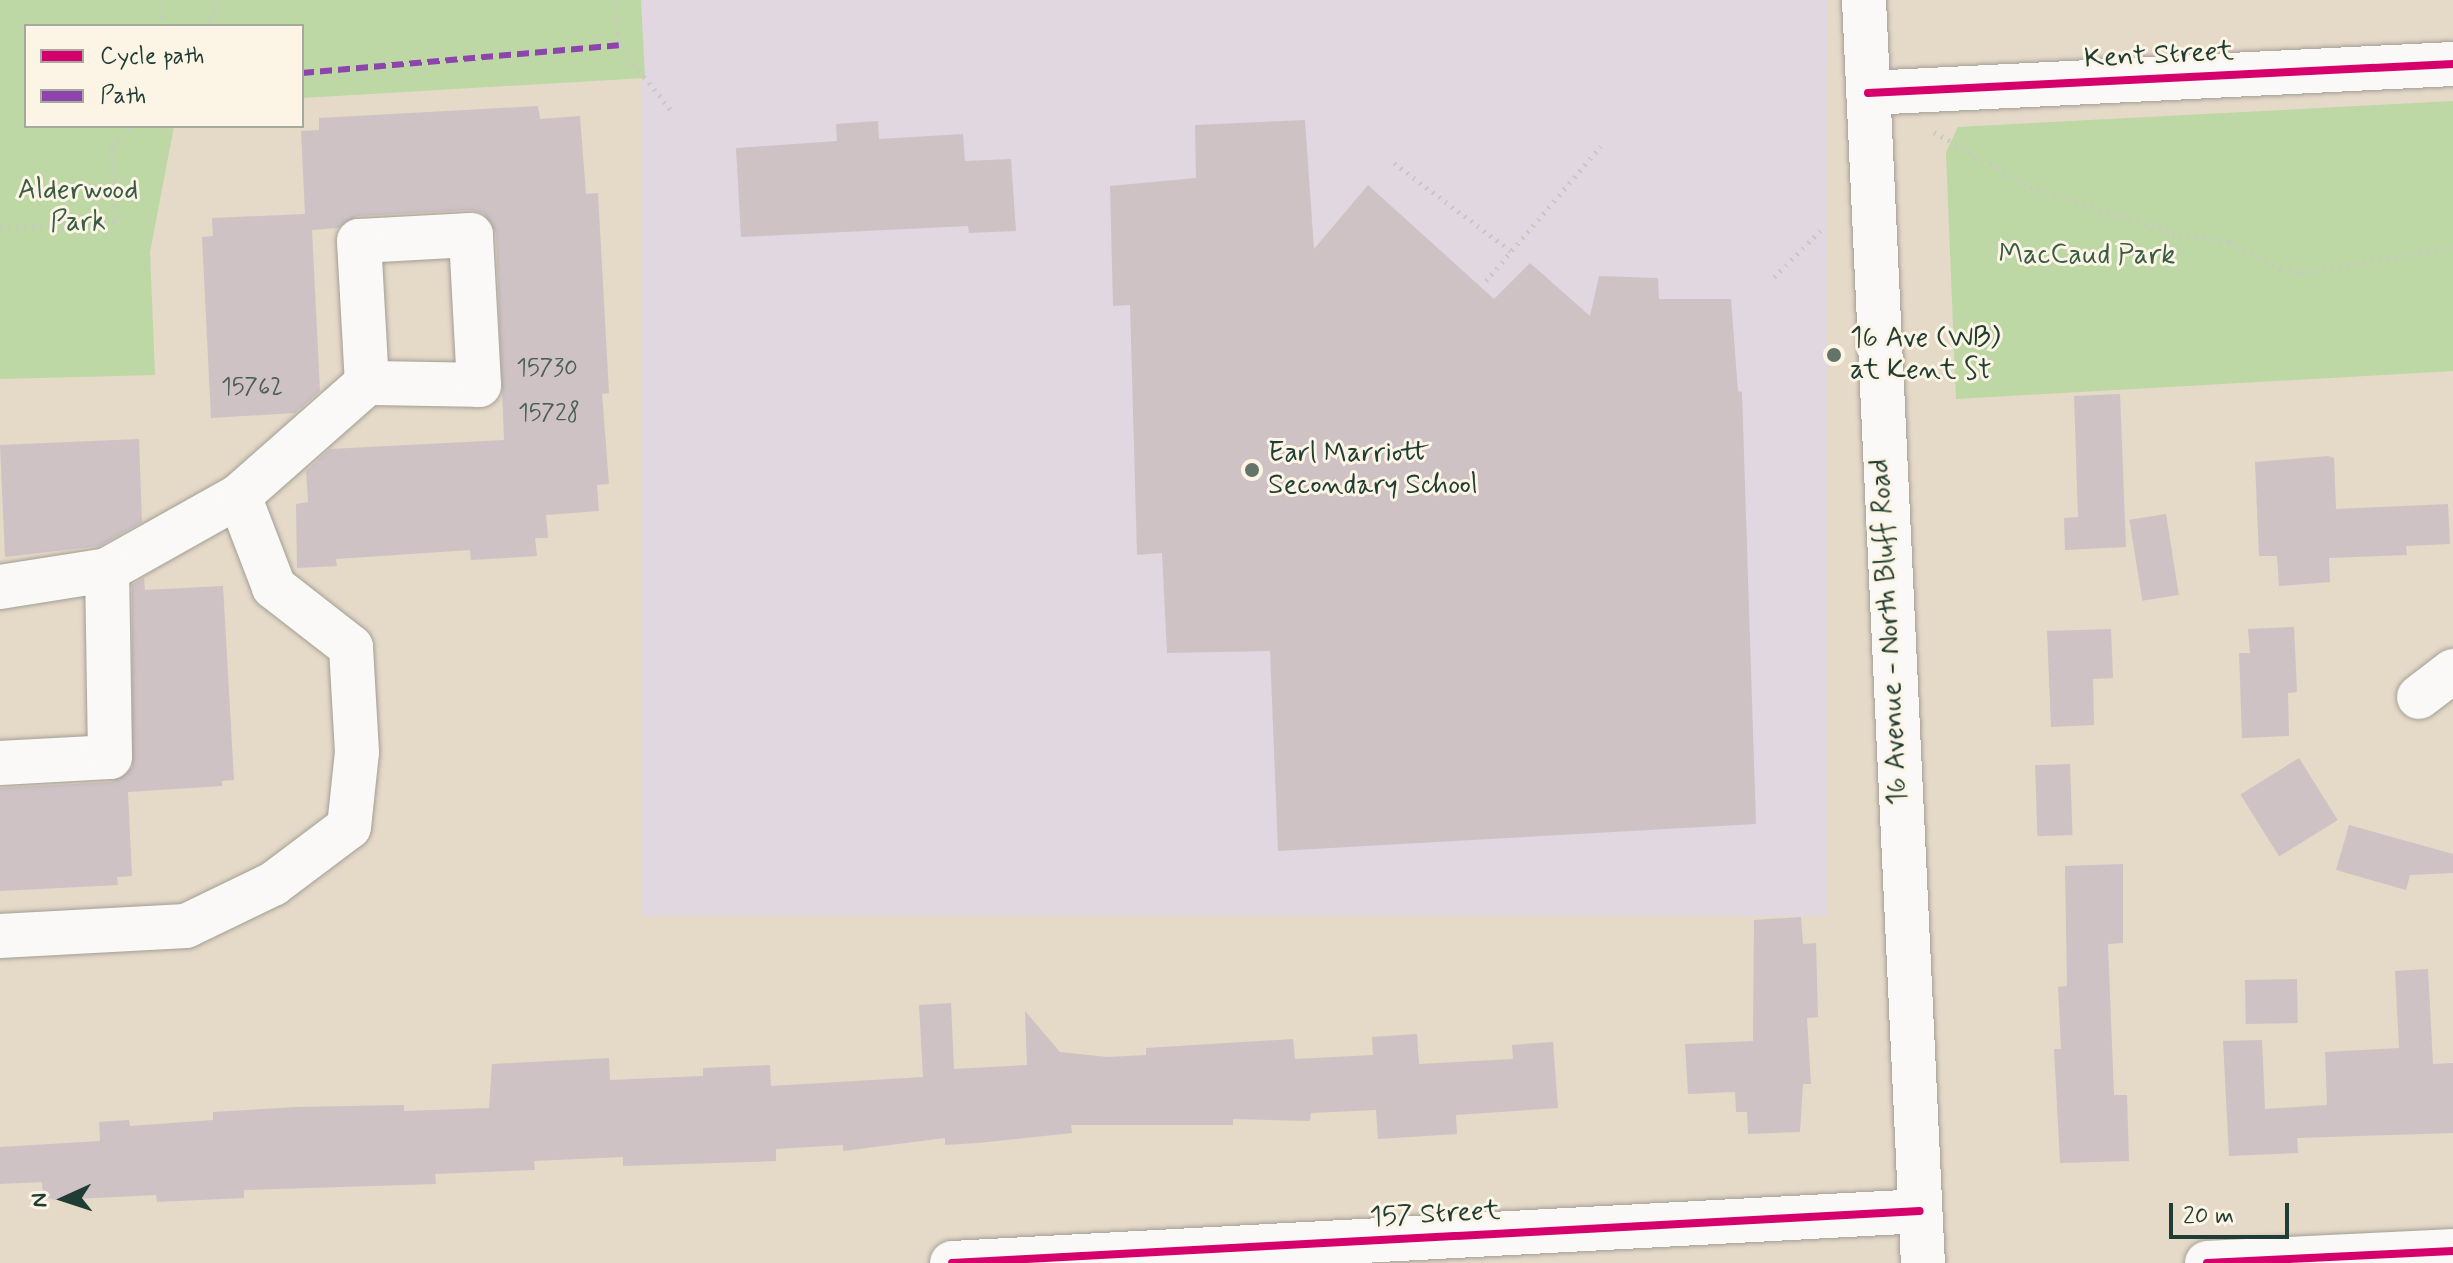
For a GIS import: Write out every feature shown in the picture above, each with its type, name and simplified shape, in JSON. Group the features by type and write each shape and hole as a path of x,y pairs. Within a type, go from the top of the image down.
{"street":[{"name":"16 Avenue - North Bluff Road","path":"1864,0 1923,1263"},
{"name":"Kent Street","path":"1868,93 2453,64"},
{"path":"0,587 107,570 239,496 367,383"},
{"path":"0,936 186,926 273,884 349,827 357,752 351,647 274,587 239,496"},
{"path":"0,763 110,757 107,570"},
{"path":"2419,697 2453,671"},
{"name":"157 Street","path":"952,1263 1920,1211"},
{"path":"2207,1263 2453,1251"}],"path":[{"path":"161,0 162,24"},
{"path":"206,24 222,0"},
{"path":"615,0 619,45 674,114"},
{"path":"0,228 116,221 112,146 129,128"},
{"path":"1932,130 2030,187 2159,229 2229,242 2280,269 2300,273 2453,247"},
{"path":"1486,281 1601,146"},
{"path":"1394,163 1511,251"},
{"path":"1774,277 1822,229"}],"shaded area":[{"name":"Earl Marriott Secondary School","path":"641,0 1827,0 1827,916 641,916"}],"green space":[{"name":"Alderwood Park","path":"0,0 641,0 645,78 304,98 304,24 24,24 24,128 174,128 150,252 155,375 0,379"},
{"name":"MacCaud Park","path":"2453,101 2453,371 1956,399 1946,152 1958,127"}],"building":[{"path":"538,106 540,119 580,116 586,194 598,193 609,393 602,394 609,484 597,485 599,511 546,515 548,538 535,538 537,556 471,560 470,550 336,559 337,566 297,568 296,504 308,502 306,471 330,449 504,440 496,233 483,213 470,210 358,216 338,228 312,230 320,391 295,413 211,418 202,237 213,236 212,218 305,214 301,131 319,130 319,118"},
{"path":"1305,120 1314,249 1368,185 1494,299 1530,263 1590,316 1599,276 1658,278 1659,299 1731,299 1738,391 1742,392 1756,824 1278,851 1270,651 1167,653 1162,553 1137,555 1130,305 1113,306 1110,186 1196,178 1195,125"},
{"path":"878,121 879,139 963,134 965,161 1011,159 1016,231 969,233 968,226 741,237 736,148 837,141 836,124"},
{"path":"2120,394 2126,547 2065,550 2064,518 2078,517 2074,396"},
{"path":"139,439 142,522 99,546 5,557 0,445"},
{"path":"2334,458 2336,509 2448,504 2450,544 2406,546 2407,555 2329,558 2330,582 2279,586 2277,556 2259,556 2255,462"},
{"path":"2166,514 2179,595 2142,601 2129,520"},
{"path":"144,578 145,590 223,586 234,780 222,781 222,786 128,792 132,876 117,877 118,885 0,891 0,788 111,782 132,768 132,585"},
{"path":"2294,627 2297,692 2288,693 2289,736 2242,738 2239,653 2250,653 2248,629"},
{"path":"2111,629 2113,678 2093,679 2094,725 2051,727 2047,631"},
{"path":"2299,758 2338,820 2279,856 2240,795"},
{"path":"2070,764 2072,835 2037,836 2035,765"},
{"path":"2349,825 2453,854 2453,873 2410,875 2406,890 2336,870"},
{"path":"2123,864 2123,943 2108,944 2114,1095 2127,1095 2129,1161 2060,1163 2054,1049 2061,1049 2058,987 2067,986 2065,866"},
{"path":"1801,917 1803,944 1816,943 1818,1017 1807,1018 1811,1084 1803,1084 1800,1132 1748,1134 1747,1112 1736,1112 1735,1092 1688,1094 1685,1044 1753,1041 1754,920"},
{"path":"2428,969 2433,1064 2453,1063 2453,1133 2297,1138 2298,1153 2229,1156 2223,1041 2262,1040 2265,1109 2327,1105 2325,1052 2399,1048 2395,971"},
{"path":"2297,979 2298,1023 2246,1024 2245,980"},
{"path":"951,1003 954,1069 1027,1065 1025,1011 1060,1052 1107,1057 1146,1055 1146,1048 1293,1039 1295,1059 1373,1055 1372,1037 1417,1034 1419,1064 1513,1059 1512,1045 1553,1042 1558,1108 1456,1115 1457,1134 1378,1139 1376,1110 1311,1113 1310,1121 1233,1119 1233,1125 1071,1125 1072,1133 978,1143 945,1145 945,1138 843,1151 843,1145 776,1149 776,1161 623,1166 623,1157 534,1161 535,1170 435,1174 436,1184 244,1190 244,1198 157,1202 156,1195 56,1200 43,1197 42,1182 0,1184 0,1147 100,1141 99,1122 129,1120 130,1126 213,1120 213,1112 296,1107 404,1105 404,1111 489,1108 492,1064 609,1058 610,1080 703,1076 703,1068 770,1065 771,1086 923,1077 919,1005"}],"marked path":[{"path":"304,73 619,45"}],"cycle path":[{"path":"1868,93 2453,64"},
{"path":"952,1263 1920,1211"},
{"path":"2207,1263 2453,1251"}],"place":[{"name":"16 Ave (WB) at Kent St","path":"1834,355"},
{"name":"Earl Marriott Secondary School","path":"1252,470"}]}
